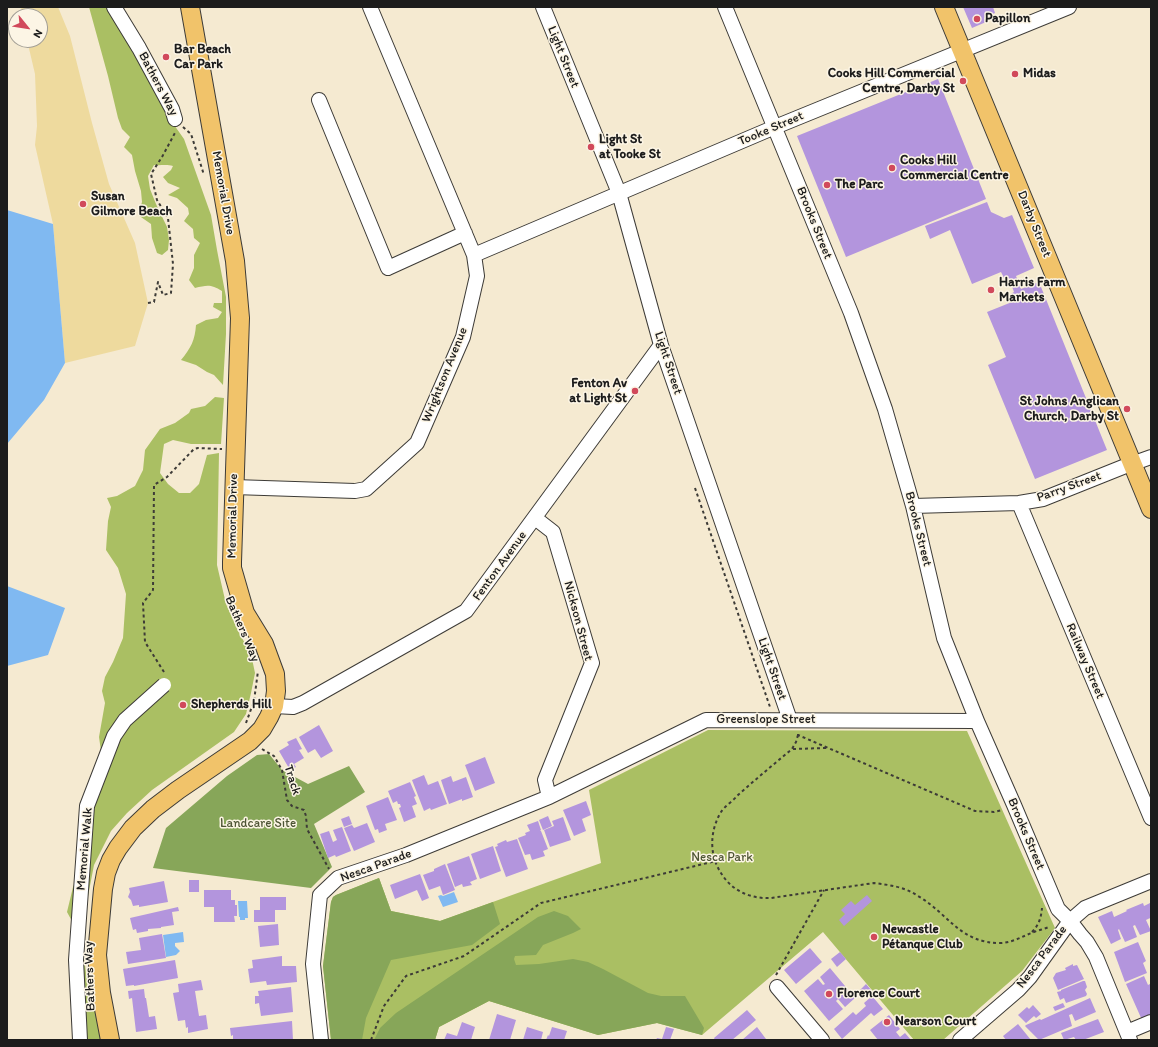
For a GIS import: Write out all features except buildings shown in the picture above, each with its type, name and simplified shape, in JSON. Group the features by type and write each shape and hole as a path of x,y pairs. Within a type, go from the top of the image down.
{"main road":[{"name":"Memorial Drive","path":"110,1040 101,993 97,955 103,889 106,873 112,860 125,837 147,814 178,790 250,741 262,729 274,706 276,691 275,674 264,644 245,613 232,568 240,318 235,261 190,7"},
{"name":"Darby Street","path":"944,7 1151,508"}],"street":[{"name":"Bathers Way","path":"114,7 139,48 178,122"},
{"name":"Wrightson Avenue","path":"234,487 360,491 366,489 417,443 463,337 477,276 474,254 370,7"},
{"name":"Light Street","path":"542,7 619,193 661,345 794,725"},
{"name":"Brooks Street","path":"725,7 851,313 885,409 913,506 944,638 977,720 1058,909 1087,942 1096,957 1128,1036"},
{"name":"Tooke Street","path":"474,254 775,127 1069,7"},
{"path":"319,100 388,268 465,233"},
{"name":"Fenton Avenue","path":"274,706 294,707 303,703 466,611 661,345"},
{"name":"Parry Street","path":"913,506 1019,503 1043,499 1151,457"},
{"name":"Railway Street","path":"1019,503 1151,818"},
{"name":"Nickson Street","path":"535,518 553,532 592,663 545,780 549,797"},
{"name":"Memorial Walk","path":"80,1040 76,960 87,806 114,736 125,720 164,685"},
{"name":"Greenslope Street","path":"549,797 706,720 794,725 977,720"},
{"name":"Nesca Parade","path":"321,1040 313,964 320,895 338,878 406,855 549,797"},
{"name":"Nesca Parade","path":"960,1040 1018,990 1030,977 1070,921 1085,908 1151,881"},
{"path":"776,981 822,1040"},
{"path":"1128,1036 1151,1022"}],"path":[{"name":"Bathers Way","path":"178,122 191,134 205,177"},
{"path":"148,303 154,302 158,282 163,295 171,292 173,264 168,218 157,200 151,174 162,157 178,122"},
{"path":"164,685 169,681 145,642 144,603 153,590 154,485 166,477 194,449 225,449"},
{"path":"695,488 771,709"},
{"name":"Bathers Way","path":"243,727 248,721 254,701 259,669"},
{"path":"794,725 798,735 792,749 750,784 722,811 714,825 712,847 721,874 726,881 738,890 760,898 780,898 874,883 890,885 908,890 919,896 968,936 988,942 1003,943 1013,941 1049,927"},
{"path":"798,735 975,811 994,812 1002,810"},
{"name":"Track","path":"260,748 274,756 282,770 287,800 292,806 304,810 307,829 336,881"},
{"path":"792,749 828,748"},
{"path":"372,1040 384,1006 406,976 464,956 542,903 716,861"},
{"path":"776,981 824,890"},
{"path":"1030,934 1038,926 1042,908"}],"green space":[{"path":"89,7 109,7 172,122 184,139 211,215 226,297 226,334 223,385 214,375 196,365 181,360 192,344 196,325 206,320 218,318 222,312 213,307 214,303 222,303 222,291 215,287 209,286 195,288 189,280 194,268 194,255 200,243 194,238 193,229 184,221 189,214 188,208 177,198 168,195 180,188 168,183 163,177 171,170 173,166 154,165 148,176 150,189 167,227 169,240 168,250 162,255 157,253 152,238 151,224 138,215 142,202 141,191 132,155 124,147 130,137 122,129 118,118"},
{"path":"215,397 224,398 221,444 191,444 173,440 164,444 160,473 168,484 179,493 190,493 199,484 207,455 219,453 217,565 226,604 238,631 251,654 255,673 251,693 246,714 234,732 152,790 127,813 111,831 94,865 88,896 83,950 90,1003 95,1005 101,1040 73,1040 73,923 67,912 73,887 88,854 101,751 99,737 105,703 102,691 105,677 123,638 126,594 118,568 106,550 108,521 111,507 107,498 117,496 135,486 143,470 145,450 160,429 175,423 189,413 191,409 205,406"},
{"name":"Nesca Park","path":"708,730 967,731 1055,928 1022,971 943,1040 914,1040 823,932 702,1035 657,1023 598,1035 489,1001 439,1027 435,1040 331,1040 323,966 331,902 333,897 379,878 391,911 440,921 601,863 589,790"},
{"name":"Landcare Site","path":"269,754 282,770 308,784 349,766 365,792 314,824 332,867 311,888 153,868 166,828 227,776 257,755"},
{"path":"379,878 391,911 440,921 493,902 500,924 472,945 391,960 366,1018 362,1040 331,1040 323,966 331,902 333,897 336,895"},
{"path":"554,911 568,916 581,929 543,945 536,955 515,956 514,959 516,965 539,964 573,959 588,962 648,993 661,996 685,996 704,1028 702,1035 657,1023 598,1035 489,1001 439,1027 435,1040 374,1040 380,1028 396,1013 538,917"}],"sand":[{"name":"Susan Gilmore Beach","path":"58,7 70,36 109,184 135,243 148,303 135,346 65,363 53,224 35,145 37,126 35,74 29,48 48,48 48,8 21,8"}],"water":[{"path":"7,210 53,224 65,363 44,400 7,444"},
{"path":"7,586 65,608 48,655 7,666"},
{"path":"454,892 458,902 443,907 438,896 443,896"},
{"path":"238,901 247,901 248,918 245,918 245,920 240,920"},
{"path":"183,932 184,942 175,943 175,946 180,951 176,955 166,957 163,935"}],"place":[{"name":"Papillon","path":"977,19"},
{"name":"Bar Beach Car Park","path":"166,57"},
{"name":"Midas","path":"1015,74"},
{"name":"Cooks Hill Commercial Centre, Darby St","path":"963,81"},
{"name":"Light St at Tooke St","path":"591,147"},
{"name":"Cooks Hill Commercial Centre","path":"892,168"},
{"name":"The Parc","path":"827,185"},
{"name":"Susan Gilmore Beach","path":"83,204"},
{"name":"Harris Farm Markets","path":"991,290"},
{"name":"Fenton Av at Light St","path":"635,391"},
{"name":"St Johns Anglican Church, Darby St","path":"1127,409"},
{"name":"Shepherds Hill","path":"183,705"},
{"name":"Newcastle Pétanque Club","path":"874,937"},
{"name":"Florence Court","path":"829,994"},
{"name":"Nearson Court","path":"887,1022"}]}
